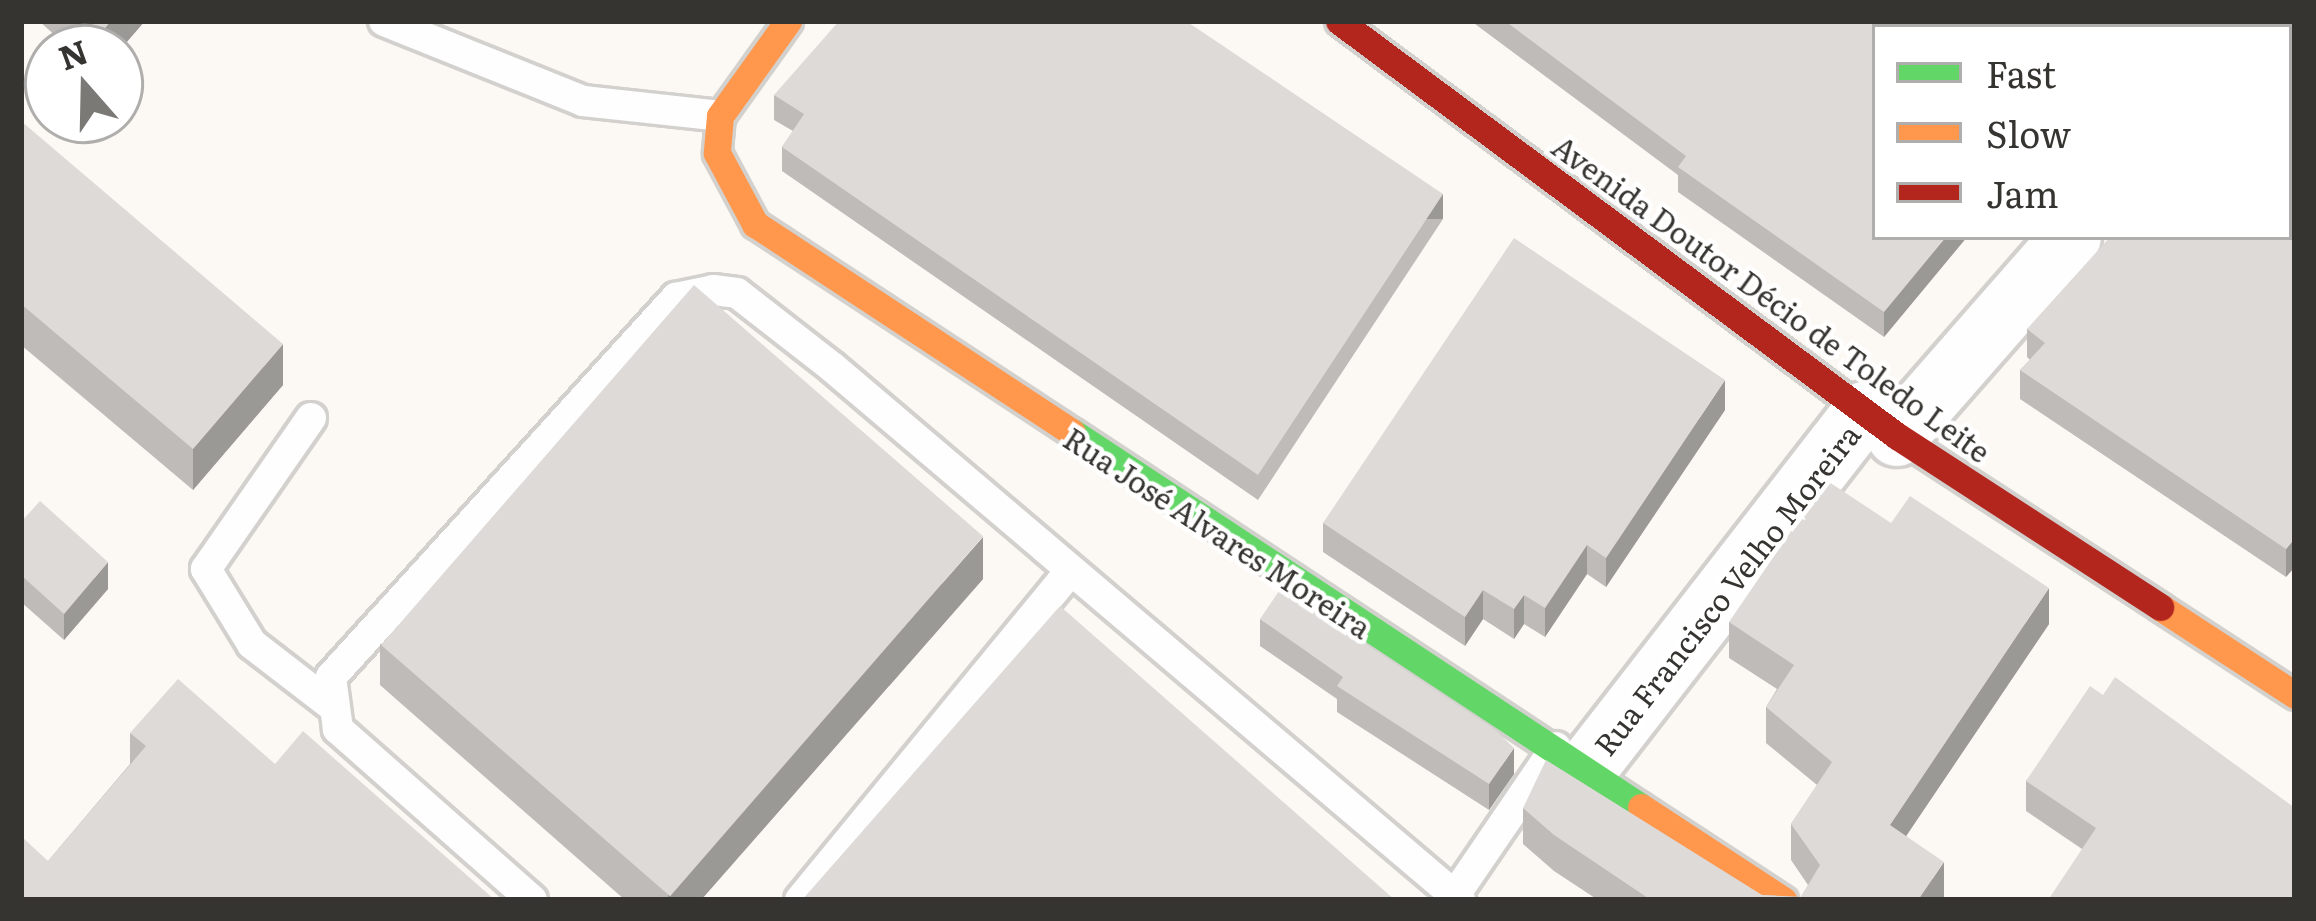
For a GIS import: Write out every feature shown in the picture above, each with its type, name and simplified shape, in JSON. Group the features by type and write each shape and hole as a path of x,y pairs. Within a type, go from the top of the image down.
{"street":[{"path":"720,116 788,21"},
{"name":"Avenida Doutor Décio de Toledo Leite","path":"1340,21 1880,424 2295,695"},
{"name":"Rua José Alvares Moreira","path":"720,116 717,154 755,224 1784,900"},
{"name":"Rua Francisco Velho Moreira","path":"1572,757 1880,424 2068,240"}],"lane":[{"path":"384,21 583,101 720,116"},
{"path":"330,704 350,650 693,291 737,293 1457,897 1572,757"},
{"path":"311,418 206,569 252,644 330,704 338,729 532,900"},
{"path":"800,900 1070,573"}],"building":[{"path":"839,21 1186,21 1443,194 1258,475 782,147 804,114 774,95"},
{"path":"1505,21 2073,21 1872,24 1872,240 1944,240 1884,312 1678,167 1686,156"},
{"path":"21,121 24,144 48,144 283,344 193,449 21,304"},
{"path":"2292,203 2295,205 2295,538 2286,549 2020,370 2045,343 2027,329 2107,240 2292,240"},
{"path":"1514,238 1725,380 1606,558 1587,545 1545,608 1524,595 1514,609 1483,590 1465,617 1323,523"},
{"path":"694,285 983,536 670,896 381,645"},
{"path":"1826,480 1891,523 1910,496 2049,588 1890,825 1944,862 1918,900 1651,900 1554,835 1523,808 1546,760 1762,895 1801,897 1820,865 1791,824 1832,762 1766,707 1794,665 1729,622"},
{"path":"40,501 108,562 64,614 21,575 21,522"},
{"path":"1281,588 1494,729 1514,748 1489,784 1337,686 1343,677 1260,619"},
{"path":"1060,606 1395,900 802,900"},
{"path":"2115,677 2295,808 2295,900 2048,900 2096,828 2026,781 2090,686 2103,695"},
{"path":"178,679 275,764 303,731 495,900 21,900 21,836 48,861 146,746 130,733"}],"traffic: fast":[{"path":"1072,432 1641,807"}],"traffic: slow":[{"path":"788,21 720,116 717,153 755,224 1072,432"},
{"path":"2160,607 2295,695"},
{"path":"1641,807 1783,900"}],"traffic: jam":[{"path":"1339,21 1897,436 2160,607"}]}
